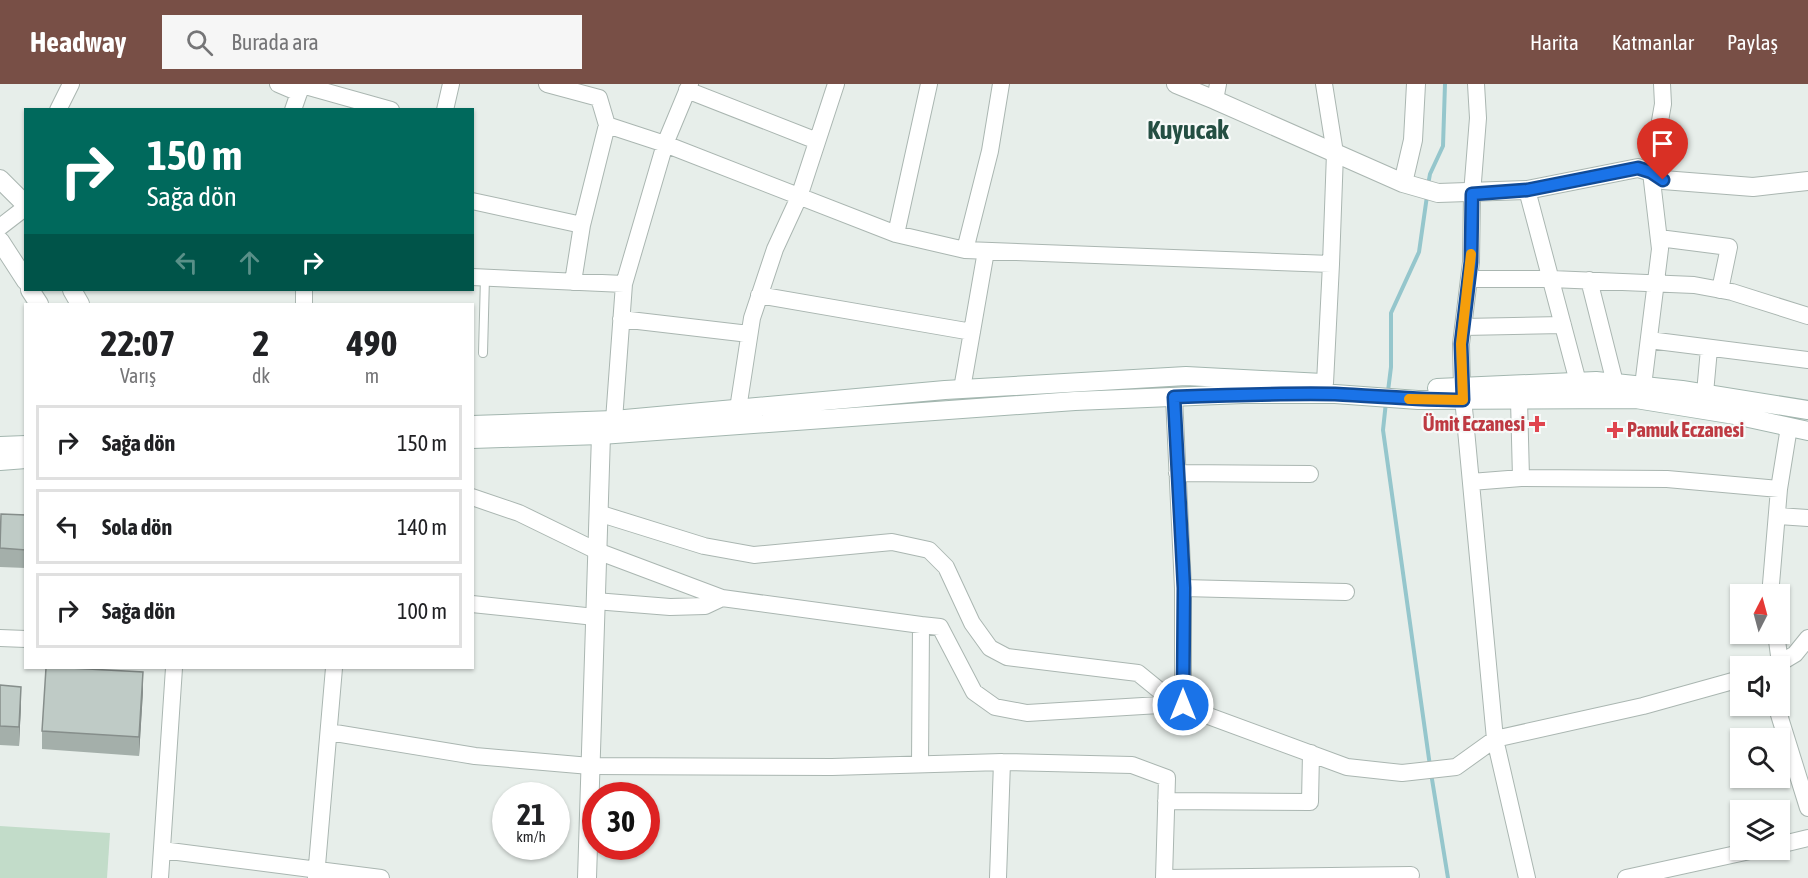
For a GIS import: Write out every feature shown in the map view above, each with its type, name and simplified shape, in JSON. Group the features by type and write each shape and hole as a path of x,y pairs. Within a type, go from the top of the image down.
{"main road":[{"path":"1176,84 1217,92 1335,153 1410,185 1438,194 1527,190 1638,168 1651,172 1663,180 1753,188 1808,181"},
{"path":"1410,185 1416,84"},
{"path":"0,179 24,204"},
{"path":"0,241 24,278"},
{"path":"474,439 738,409 962,389 1186,376 1418,395 1463,394 1578,382 1615,383 1705,393 1808,410"},
{"path":"962,389 963,409"},
{"path":"474,425 604,425 963,409 1325,389"},
{"path":"1463,394 1519,400 1636,399 1735,415 1808,431"},
{"path":"587,878 598,513 604,425"},
{"path":"0,446 24,445"},
{"path":"0,460 24,459"}],"street":[{"path":"59,108 71,84"},
{"path":"278,84 301,87 383,108"},
{"path":"446,108 451,84"},
{"path":"548,84 599,91 607,125 582,225 573,282"},
{"path":"738,409 752,318 775,249 799,197 836,84"},
{"path":"896,234 929,84"},
{"path":"965,250 990,151 1001,84"},
{"path":"1324,84 1335,153 1325,389"},
{"path":"1476,84 1478,118 1469,279 1463,327 1463,394 1495,739 1527,878"},
{"path":"1643,386 1660,249 1651,172 1663,104 1662,84"},
{"path":"294,108 301,87"},
{"path":"604,425 621,319 624,284 665,144 689,87 817,141"},
{"path":"607,125 665,144 896,234 965,250 1330,264"},
{"path":"1527,190 1578,382"},
{"path":"474,201 582,225"},
{"path":"0,226 24,208"},
{"path":"1659,238 1729,247 1720,290"},
{"path":"962,389 986,251"},
{"path":"479,277 624,284"},
{"path":"1469,279 1589,280 1694,285 1720,290 1808,316"},
{"path":"1589,280 1615,383"},
{"path":"759,296 972,332"},
{"path":"621,319 749,334"},
{"path":"1463,327 1563,325"},
{"path":"1649,340 1808,360"},
{"path":"1705,393 1709,349"},
{"path":"1174,397 1184,588 1179,704"},
{"path":"1519,400 1521,478"},
{"path":"1771,584 1779,489 1789,427"},
{"path":"1177,472 1310,474"},
{"path":"1471,482 1521,478 1667,479 1779,489"},
{"path":"474,498 519,513 597,551 722,598 940,627 974,692 995,707 1027,713 1179,704"},
{"path":"598,513 704,546 754,555 892,542 929,550 945,567 972,623 990,648 1007,657 1138,673 1179,704 1347,767 1402,773 1456,766 1495,739 1643,706 1730,682"},
{"path":"1778,516 1808,518"},
{"path":"1184,588 1346,592"},
{"path":"474,604 595,609 705,606 722,598"},
{"path":"920,764 921,625"},
{"path":"0,638 24,639"},
{"path":"1790,657 1808,638"},
{"path":"160,878 174,669"},
{"path":"317,873 334,669"},
{"path":"1779,716 1808,808"},
{"path":"329,732 475,756 590,766 832,766 1002,762 1132,765 1167,778 1164,878 1411,875"},
{"path":"1166,801 1310,802 1311,753"},
{"path":"998,878 1002,762"},
{"path":"1790,842 1808,838"},
{"path":"162,850 317,873 381,878"},
{"path":"1626,878 1730,855"}],"lane":[{"path":"479,277 483,353"}],"green space":[{"path":"0,826 110,833 107,878 0,878"}],"building":[{"path":"1,514 24,515 24,550 0,548"},
{"path":"46,669 143,672 139,737 42,731"},
{"path":"0,685 21,687 19,727 0,726"}],"waterway":[{"path":"1428,185 1430,174 1443,146 1445,84"},
{"path":"1388,391 1391,367 1391,313 1419,252 1427,196"},
{"path":"1386,402 1383,430 1430,766"},
{"path":"1431,773 1448,878"}],"slow traffic":[{"path":"1409,399 1463,400 1461,344 1471,254"}],"place":[{"name":"Ümit Eczanesi","path":"1537,424"},
{"name":"Pamuk Eczanesi","path":"1615,430"}],"district":[{"name":"Kuyucak","path":"1188,130"}],"route":[{"path":"1183,705 1184,588 1174,397 1335,394 1418,400 1463,400 1461,344 1471,262 1472,194 1527,190 1638,168 1651,172 1663,180"}]}
